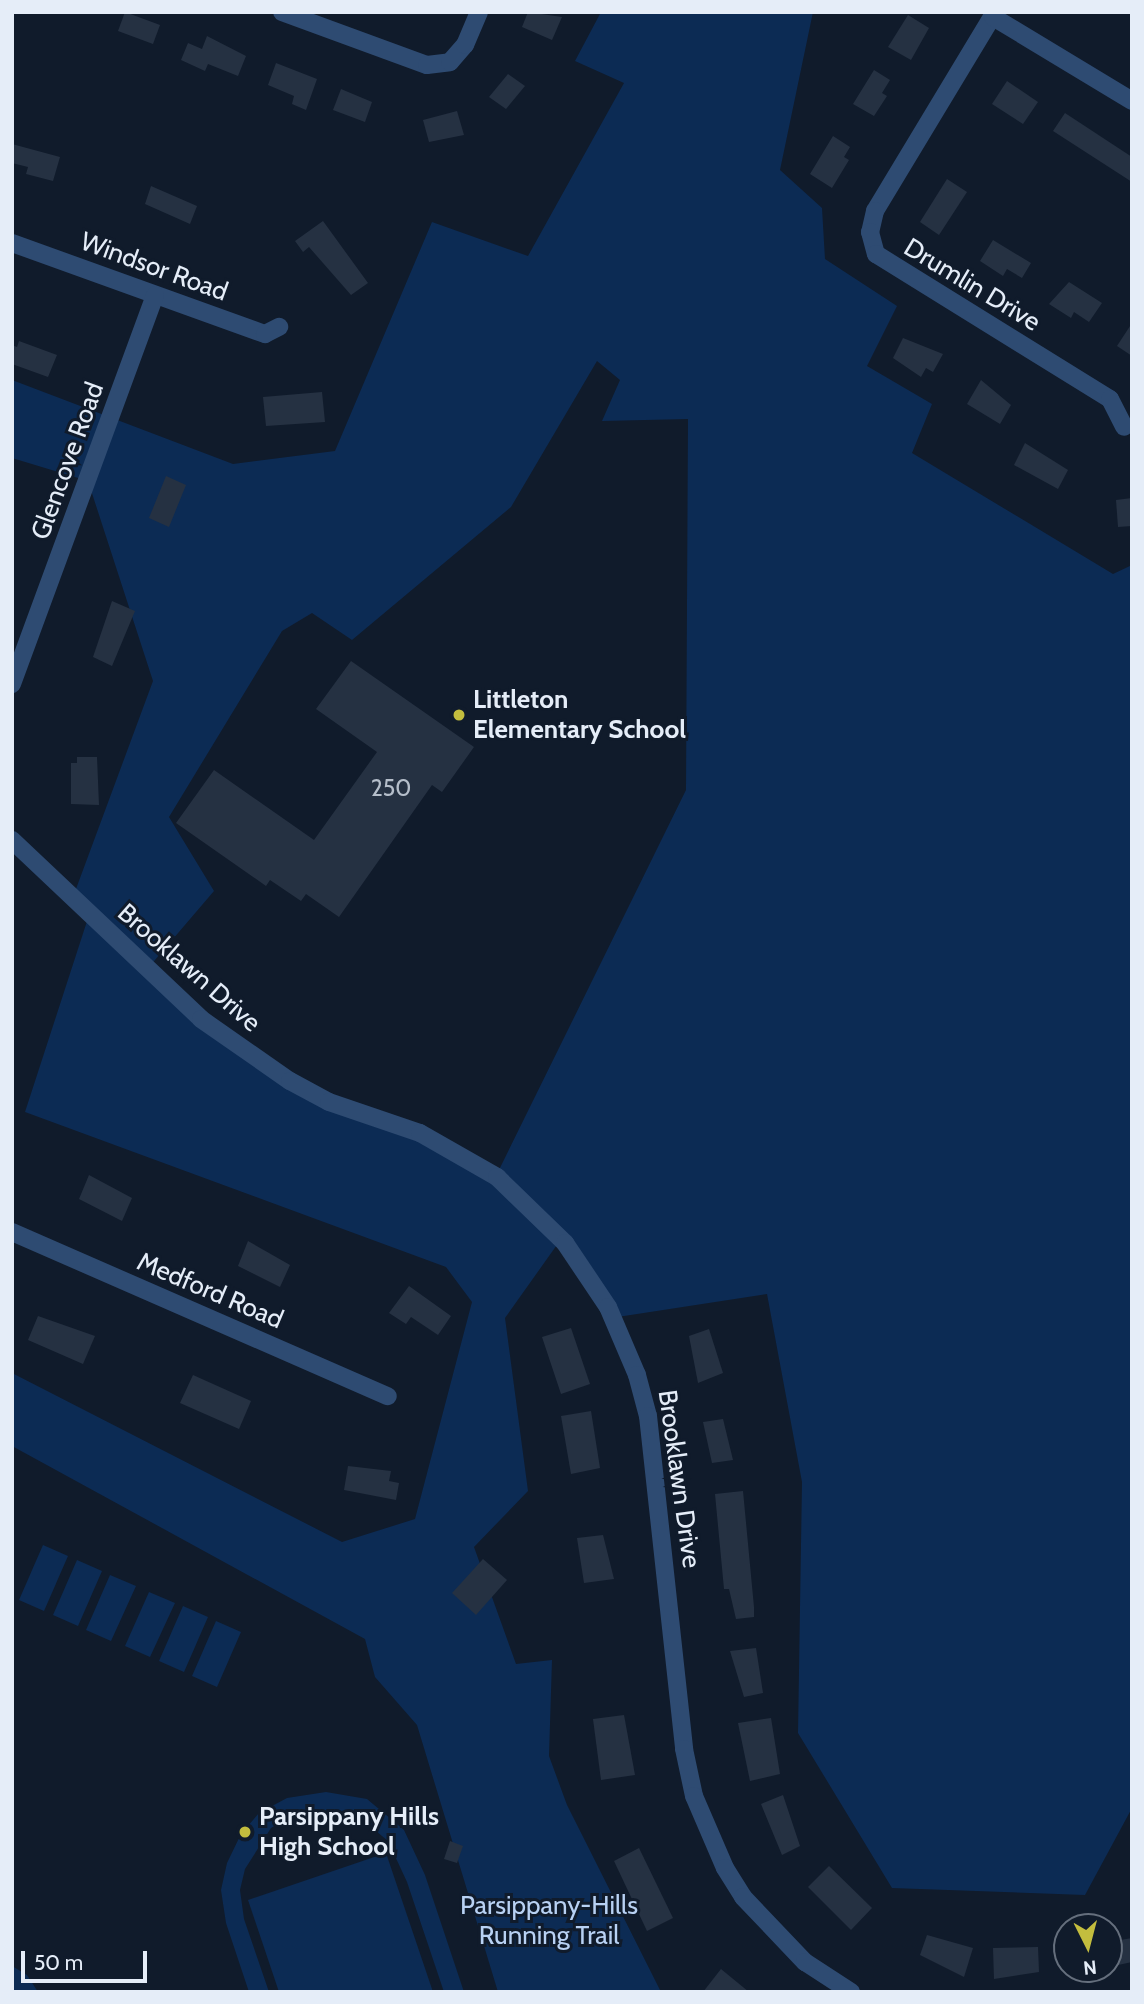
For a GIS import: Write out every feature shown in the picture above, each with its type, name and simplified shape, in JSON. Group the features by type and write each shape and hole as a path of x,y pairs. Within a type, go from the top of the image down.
{"street":[{"path":"282,12 427,65 450,62 465,45 479,12"},
{"path":"994,14 1132,102"},
{"name":"Drumlin Drive","path":"994,14 875,211 870,232 876,254 1110,399 1124,427"},
{"name":"Windsor Road","path":"12,243 265,334 279,327"},
{"name":"Glencove Road","path":"12,684 155,295"},
{"name":"Brooklawn Drive","path":"12,840 211,1027 280,1075 329,1102 420,1133 457,1152 497,1177 565,1243 608,1307 637,1375 648,1416 684,1749 694,1796 724,1868 743,1897 805,1962 851,1992"},
{"name":"Medford Road","path":"12,1232 388,1396"}],"green space":[{"name":"Parsippany-Hills Running Trail","path":"601,12 813,12 780,170 822,208 825,259 897,306 867,366 932,404 912,453 1113,574 1132,565 1132,1808 1085,1895 892,1888 798,1733 802,1482 767,1294 611,1318 559,1242 505,1318 528,1491 474,1547 516,1664 552,1660 549,1756 567,1805 661,1992 498,1992 417,1725 375,1677 365,1639 12,1446 12,1373 342,1542 415,1519 472,1302 446,1267 25,1112 90,912 73,897 153,681 88,481 12,458 12,380 233,464 335,451 432,222 528,256 624,83 575,61","holes":["597,361 620,380 602,421 688,419 686,790 496,1176 258,1064 149,967 214,891 169,817 282,631 312,613 352,640 511,507"]},
{"path":"43,1545 68,1556 44,1611 19,1600"},
{"path":"77,1560 102,1571 78,1626 53,1615"},
{"path":"110,1575 136,1586 111,1641 86,1630"},
{"path":"149,1592 175,1603 150,1657 125,1646"},
{"path":"183,1606 208,1617 184,1672 159,1661"},
{"path":"216,1621 241,1632 217,1687 192,1676"},
{"path":"326,1792 367,1799 404,1830 425,1875 464,1992 444,1992 407,1882 388,1841 358,1816 326,1811 293,1815 271,1828 245,1869 240,1890 244,1919 269,1992 249,1992 226,1923 221,1890 227,1863 241,1834 259,1813 287,1798"},
{"path":"386,1853 433,1992 279,1992 248,1900"},
{"path":"12,1966 27,1975 38,1992 12,1992"}],"building":[{"path":"125,12 160,25 153,44 118,31"},
{"path":"528,12 562,17 552,40 522,27"},
{"path":"908,15 929,28 911,60 888,47"},
{"path":"207,36 246,56 238,76 208,64 205,71 181,60 188,43 202,49"},
{"path":"276,63 317,79 306,110 292,104 294,96 268,85"},
{"path":"874,70 890,80 882,93 887,96 874,116 853,104"},
{"path":"508,74 525,86 506,109 489,97"},
{"path":"1007,81 1038,102 1023,124 992,104"},
{"path":"341,89 372,102 365,122 333,110"},
{"path":"457,111 464,135 429,142 423,120"},
{"path":"1065,113 1132,157 1132,182 1053,131"},
{"path":"833,136 850,147 844,157 849,160 832,188 810,174"},
{"path":"12,144 60,157 53,181 26,174 28,167 12,163"},
{"path":"947,179 967,192 939,235 920,222"},
{"path":"151,186 197,206 190,224 145,204"},
{"path":"323,221 368,283 351,295 309,247 303,252 295,241"},
{"path":"993,240 1031,263 1022,278 1007,269 1003,276 980,261"},
{"path":"1069,282 1102,303 1089,322 1074,312 1071,318 1049,304"},
{"path":"1132,323 1132,356 1117,346"},
{"path":"903,338 943,354 933,372 926,368 921,377 893,358"},
{"path":"19,341 57,355 48,377 12,364 12,345 17,347"},
{"path":"981,380 1011,405 1000,424 967,404"},
{"path":"322,392 325,422 266,426 263,397"},
{"path":"1025,443 1068,470 1058,489 1014,465"},
{"path":"166,476 186,485 169,527 149,518"},
{"path":"1132,498 1132,526 1118,527 1116,500"},
{"path":"112,601 135,611 112,666 93,657"},
{"name":"Littleton Elementary School","path":"351,661 474,747 442,792 432,785 339,917 306,894 301,901 270,880 266,886 176,823 214,770 314,840 377,752 316,709"},
{"path":"77,757 97,757 99,805 71,804 71,763 77,763"},
{"path":"89,1175 132,1198 122,1221 79,1199"},
{"path":"248,1241 290,1265 280,1287 238,1266"},
{"path":"409,1286 451,1316 438,1335 411,1317 406,1324 389,1313"},
{"path":"38,1316 95,1336 83,1364 28,1340"},
{"path":"571,1328 590,1384 561,1394 542,1337"},
{"path":"709,1329 723,1373 698,1383 689,1336"},
{"path":"193,1375 251,1401 239,1429 180,1403"},
{"path":"591,1411 600,1468 571,1474 561,1416"},
{"path":"723,1419 733,1460 712,1463 703,1422"},
{"path":"348,1466 391,1471 389,1481 399,1483 396,1500 344,1490"},
{"path":"743,1491 754,1617 736,1619 729,1589 724,1589 715,1494"},
{"path":"603,1535 614,1579 584,1583 577,1538"},
{"path":"483,1559 507,1580 476,1615 452,1593"},
{"path":"756,1648 763,1693 744,1697 730,1651"},
{"path":"624,1715 635,1775 601,1780 593,1719"},
{"path":"771,1718 780,1774 750,1781 738,1723"},
{"path":"783,1795 800,1846 782,1855 761,1804"},
{"path":"450,1841 463,1846 457,1863 444,1859"},
{"path":"639,1848 673,1918 647,1931 614,1861"},
{"path":"829,1866 872,1908 851,1930 808,1887"},
{"path":"927,1935 973,1948 964,1977 920,1955"},
{"path":"1132,1938 1132,1962 1123,1964 1123,1940"},
{"path":"1038,1947 1039,1972 994,1979 993,1948"},
{"path":"721,1969 749,1992 703,1992"}],"place":[{"name":"Littleton Elementary School","path":"459,715"},
{"name":"Parsippany Hills High School","path":"245,1832"}]}
